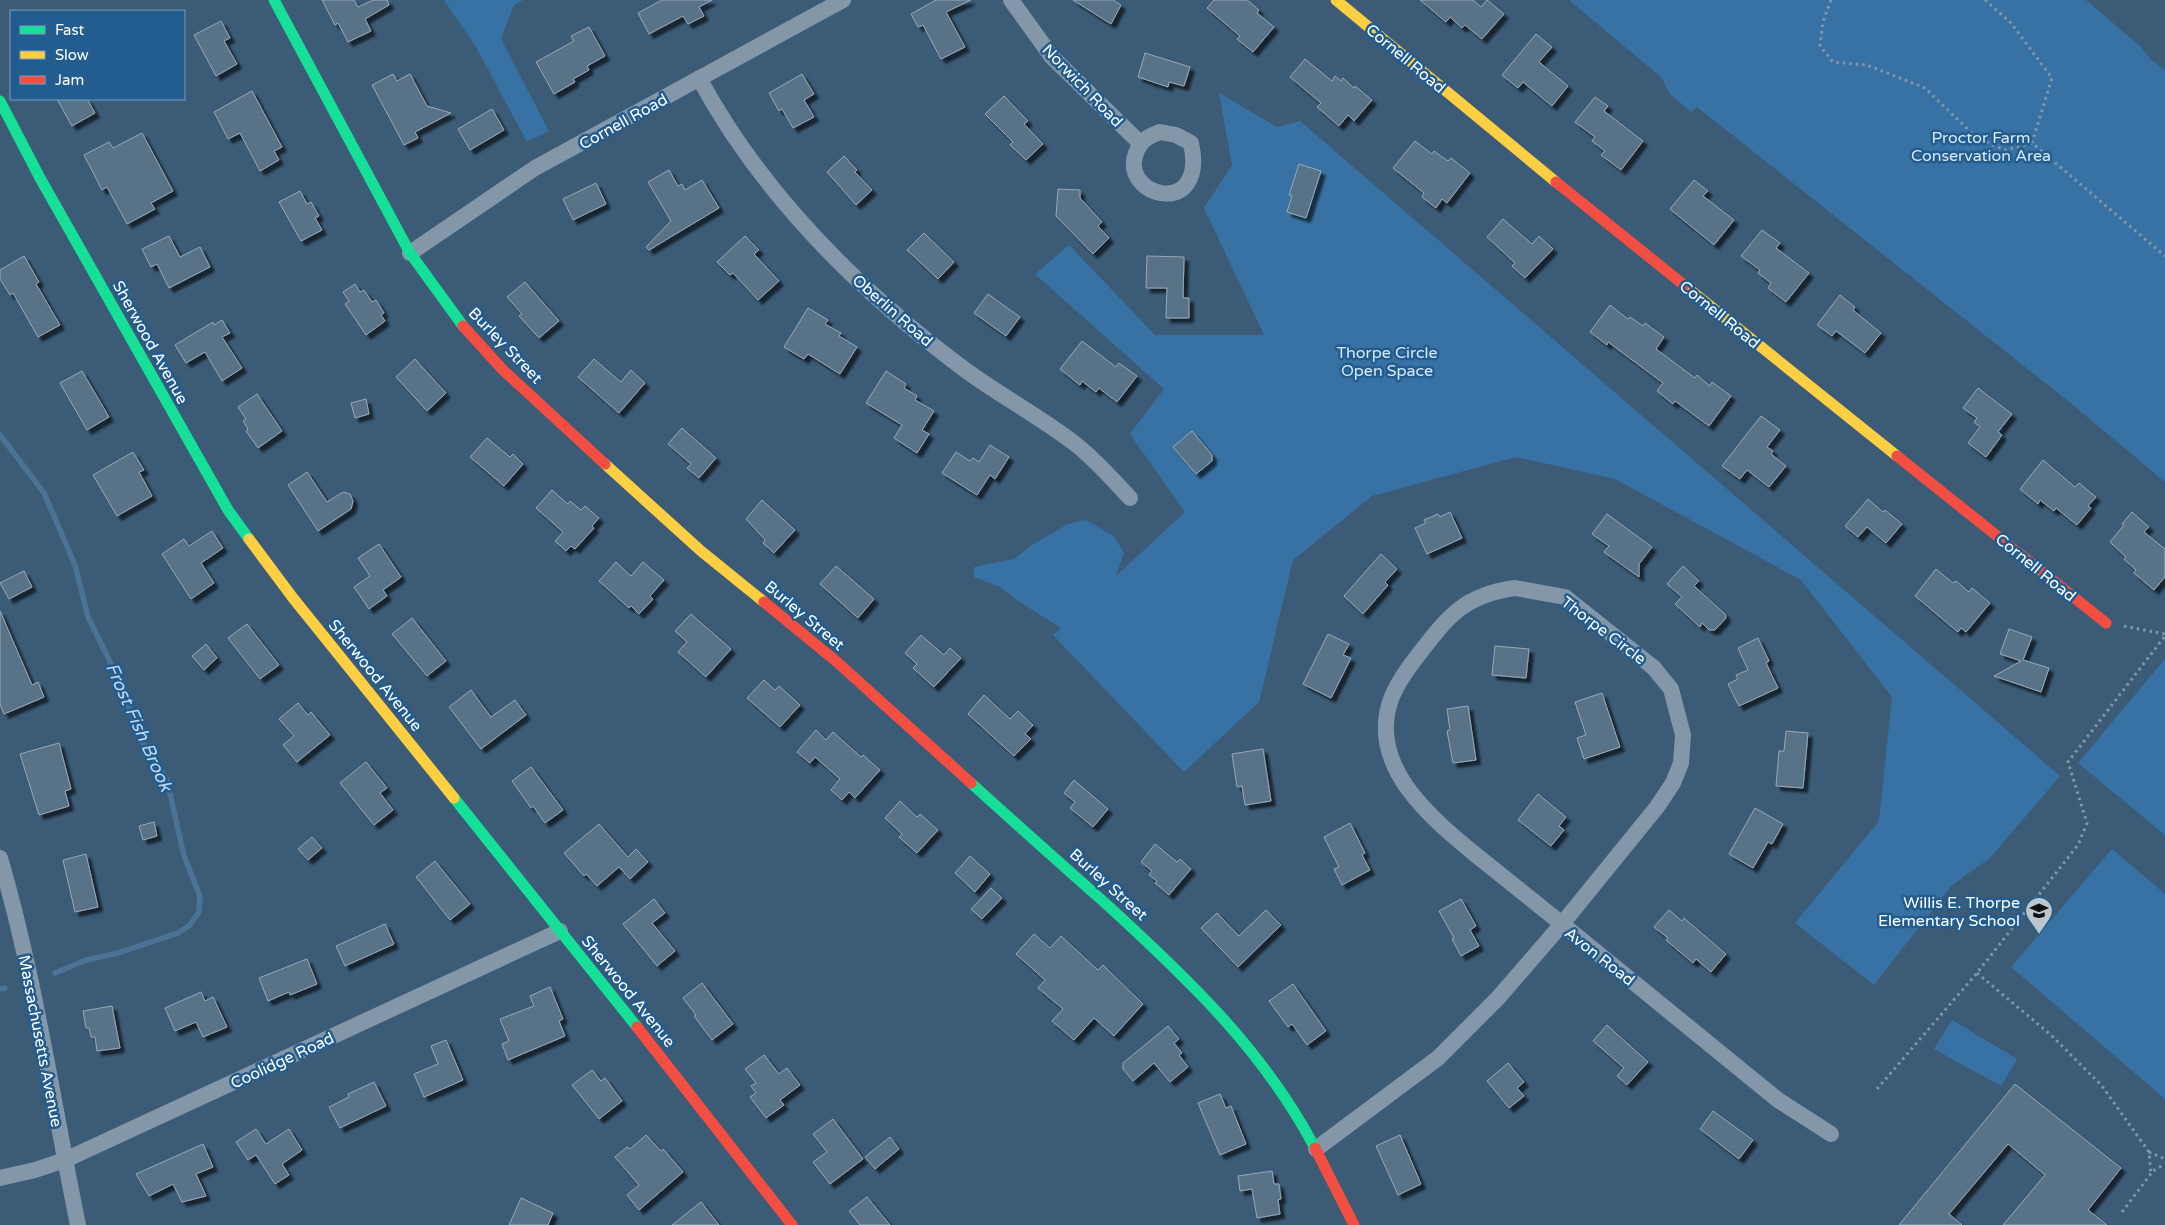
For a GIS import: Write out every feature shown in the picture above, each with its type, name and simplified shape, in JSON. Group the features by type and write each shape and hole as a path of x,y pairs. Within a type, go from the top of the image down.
{"street":[{"name":"Burley Street","path":"274,0 410,253 456,319 503,370 702,551 837,662 1170,962 1237,1032 1298,1117 1345,1204 1354,1225"},
{"name":"Cornell Road","path":"410,253 535,168 843,0"},
{"name":"Norwich Road","path":"1012,0 1052,57 1140,143"},
{"name":"Cornell Road","path":"1336,0 1569,193 2106,624"},
{"name":"Oberlin Road","path":"699,78 717,111 790,212 844,268 925,340 981,381 1072,441 1094,459 1130,498"},
{"name":"Sherwood Avenue","path":"0,101 45,186 228,510 300,605 792,1225"},
{"name":"Thorpe Circle","path":"1515,588 1566,597 1654,668 1671,689 1683,735 1681,763 1673,783 1562,924 1449,832 1418,803 1400,779 1389,753 1386,725 1391,700 1404,673 1434,634 1466,603 1492,591 1515,588"},
{"name":"Massachusetts Avenue","path":"0,858 28,971 78,1225"},
{"name":"Avon Road","path":"1316,1149 1438,1058 1498,998 1562,924 1778,1100 1831,1134"},
{"name":"Coolidge Road","path":"0,1178 35,1170 64,1160 560,932"}],"path":[{"path":"1832,0 1823,22 1820,46 1832,62 1867,65 1925,88 1977,138 2004,150 2032,143"},
{"path":"1985,0 2011,22 2052,78 2032,143"},
{"path":"2032,143 2165,256"},
{"path":"1877,1089 1977,972 2078,845 2087,823 2068,762 2165,635 2106,624"},
{"path":"1977,972 2051,1035 2102,1086 2149,1152 2151,1174"},
{"path":"2149,1152 2165,1159"},
{"path":"2122,1212 2151,1174 2165,1164"}],"green space":[{"path":"444,0 523,0 514,5 501,39 549,131 527,142 476,47"},
{"name":"Proctor Farm Conservation Area","path":"1569,0 2086,0 2141,47 2151,60 2165,70 2165,482 2073,405 1697,107 1691,112 1670,94 1661,77"},
{"name":"Thorpe Circle Open Space","path":"1219,93 1277,127 1300,121 2060,776 1990,858 1951,886 1874,985 1795,923 1879,821 1892,697 1801,580 1615,479 1516,457 1372,496 1293,560 1259,702 1184,772 1053,635 1061,628 1018,601 1000,587 974,577 974,567 1014,559 1032,545 1068,524 1086,520 1114,536 1124,553 1116,576 1185,512 1130,434 1164,389 1035,274 1069,245 1155,335 1264,335 1204,208 1232,165"},
{"path":"2165,659 2165,835 2078,763"},
{"path":"2112,849 2165,894 2165,1099 2011,967"},
{"path":"1952,1020 2017,1059 2001,1086 1934,1049"}],"building":[{"path":"322,0 354,0 358,7 373,0 387,0 389,5 365,19 371,31 348,42 338,23 335,25"},
{"path":"662,0 712,0 699,7 704,16 688,24 683,16 649,34 638,13"},
{"path":"936,0 971,0 946,12 965,47 941,59 923,25 918,27 911,14"},
{"path":"1073,0 1113,0 1121,5 1111,24"},
{"path":"1214,0 1247,0 1259,10 1257,13 1274,27 1253,52 1237,39 1240,36 1207,8"},
{"path":"1420,0 1473,0 1481,7 1487,0 1504,14 1482,39 1465,25 1462,28 1450,17 1446,22"},
{"path":"221,21 230,38 224,41 237,64 216,76 194,35"},
{"path":"589,27 605,56 587,66 589,70 573,79 575,82 554,94 536,62 574,41 571,36"},
{"path":"1536,34 1552,47 1539,62 1568,86 1552,106 1523,82 1518,88 1502,75"},
{"path":"1145,53 1190,67 1184,86 1169,82 1168,87 1138,77"},
{"path":"1305,59 1332,81 1335,76 1341,81 1343,78 1372,100 1354,121 1348,115 1339,126 1317,107 1321,103 1290,77"},
{"path":"393,74 397,81 410,74 427,106 451,113 415,132 418,138 404,145 372,85"},
{"path":"802,74 814,94 804,100 814,117 793,128 782,109 779,111 769,93"},
{"path":"252,91 282,147 274,151 279,160 260,171 240,133 228,139 214,112"},
{"path":"1004,96 1028,121 1024,124 1043,144 1026,160 1010,145 1013,142 985,114"},
{"path":"1595,97 1608,106 1604,111 1643,141 1621,170 1601,155 1605,151 1592,141 1595,137 1575,122"},
{"path":"58,100 88,100 95,113 72,126"},
{"path":"492,109 504,130 470,150 458,129"},
{"path":"142,133 173,191 151,203 155,209 127,224 107,187 102,190 84,155 109,142 113,148"},
{"path":"1415,141 1432,154 1434,151 1448,161 1451,158 1470,173 1447,203 1442,199 1436,208 1422,197 1424,193 1393,168"},
{"path":"844,156 857,170 855,172 872,190 856,205 827,172"},
{"path":"1299,164 1321,171 1306,218 1287,212 1292,196 1289,195"},
{"path":"669,170 678,186 682,184 685,190 702,180 719,208 649,250 646,247 671,221 648,182"},
{"path":"1694,180 1708,191 1703,196 1734,220 1714,245 1670,209"},
{"path":"596,183 606,204 573,220 563,199"},
{"path":"1058,189 1080,190 1080,198 1102,222 1098,226 1109,238 1093,254 1056,216"},
{"path":"300,191 307,204 311,202 319,216 315,218 322,230 301,241 279,202"},
{"path":"1503,219 1532,244 1539,236 1553,249 1525,278 1512,266 1515,263 1487,237"},
{"path":"1762,230 1780,243 1776,248 1809,273 1786,302 1768,288 1771,283 1758,273 1760,270 1741,256"},
{"path":"924,233 954,262 938,279 907,250"},
{"path":"169,236 180,257 200,247 210,267 169,288 157,264 151,267 142,249"},
{"path":"745,236 759,250 754,254 779,281 758,300 733,273 730,275 717,262"},
{"path":"24,256 39,282 36,284 60,325 38,337 13,293 10,295 0,279 0,270"},
{"path":"1147,256 1184,257 1183,298 1189,298 1189,318 1166,318 1167,288 1146,288"},
{"path":"525,282 559,321 539,338 519,316 522,314 507,297"},
{"path":"355,284 360,292 364,290 372,302 376,300 384,313 381,315 385,321 366,335 345,304 349,301 343,292"},
{"path":"988,294 1020,317 1006,336 974,313"},
{"path":"1840,295 1855,307 1853,310 1881,333 1865,353 1836,331 1832,336 1817,325"},
{"path":"1610,305 1628,319 1630,317 1643,326 1645,323 1664,337 1656,349 1695,378 1697,375 1710,386 1712,382 1731,396 1709,426 1675,401 1673,404 1657,391 1663,383 1608,342 1607,345 1590,332"},
{"path":"808,308 828,320 825,324 841,333 839,336 857,347 840,374 808,354 804,359 784,347"},
{"path":"222,320 230,333 222,337 242,368 222,381 205,352 186,363 175,345 213,322 214,325"},
{"path":"1082,341 1116,367 1119,363 1137,376 1117,402 1099,388 1096,392 1082,381 1080,385 1060,369"},
{"path":"415,359 446,393 427,411 396,377"},
{"path":"594,359 621,382 631,370 645,383 619,413 578,377"},
{"path":"82,371 109,417 87,430 60,383"},
{"path":"886,371 906,384 904,388 917,396 915,400 934,411 922,430 929,434 917,453 894,438 902,425 866,403"},
{"path":"1978,388 2012,414 1998,432 2002,435 1986,457 1968,443 1980,427 1974,422 1977,418 1963,408"},
{"path":"257,394 282,431 258,448 246,431 248,429 243,421 246,419 238,407"},
{"path":"366,399 369,414 355,418 351,403"},
{"path":"1761,416 1780,430 1767,447 1773,451 1771,454 1786,466 1769,487 1747,470 1740,479 1722,466"},
{"path":"682,428 716,458 699,478 687,468 691,464 668,444"},
{"path":"1192,431 1212,455 1212,461 1196,474 1173,447"},
{"path":"487,438 510,457 513,454 523,464 504,486 470,457"},
{"path":"990,445 1009,457 995,479 990,475 977,495 942,473 956,452 970,461 973,458 979,462"},
{"path":"133,452 144,470 139,472 152,496 117,516 93,475"},
{"path":"2043,460 2075,487 2079,483 2096,497 2088,506 2091,508 2077,525 2056,508 2054,511 2040,500 2038,504 2020,489"},
{"path":"307,472 327,502 343,492 350,494 353,501 351,509 318,531 288,485"},
{"path":"552,490 568,504 570,501 581,510 585,506 599,518 592,526 594,528 575,549 571,546 566,551 555,541 563,532 536,508"},
{"path":"1868,499 1883,512 1885,510 1902,524 1886,543 1867,527 1858,537 1845,526"},
{"path":"762,500 795,530 774,553 763,543 765,540 746,519"},
{"path":"1450,512 1462,538 1427,554 1415,528 1426,523 1424,520 1438,514 1440,517"},
{"path":"2132,512 2149,527 2144,532 2165,549 2165,577 2154,590 2134,573 2136,570 2124,559 2126,557 2110,542"},
{"path":"1607,514 1652,547 1639,564 1639,577 1604,552 1609,546 1592,534"},
{"path":"212,531 223,548 201,563 214,583 191,599 162,554 184,539 189,546"},
{"path":"379,544 401,577 383,590 387,596 369,609 354,587 370,576 358,558"},
{"path":"1381,554 1397,569 1385,582 1388,585 1363,614 1344,596"},
{"path":"616,562 631,576 643,562 664,580 650,596 653,599 639,614 631,606 629,608 599,581"},
{"path":"836,566 874,599 858,618 820,584"},
{"path":"1683,566 1699,581 1694,586 1725,614 1726,618 1715,630 1709,630 1702,623 1700,627 1675,604 1682,597 1667,584"},
{"path":"1936,569 1953,583 1956,581 1969,592 1972,588 1990,603 1966,632 1961,628 1958,632 1915,596"},
{"path":"24,571 32,587 9,599 0,583"},
{"path":"0,611 32,685 38,682 44,697 4,714 0,704"},
{"path":"691,614 731,649 706,677 678,652 687,642 675,631"},
{"path":"412,618 446,661 427,676 392,634"},
{"path":"247,624 279,665 260,679 228,638"},
{"path":"2009,629 2032,637 2023,660 2049,668 2041,692 1994,676 2021,661 2000,654"},
{"path":"1328,634 1349,644 1343,655 1351,658 1331,698 1303,684"},
{"path":"921,635 944,655 950,648 961,658 934,687 913,668 917,664 905,653"},
{"path":"1758,638 1769,661 1766,663 1778,688 1739,706 1728,684 1738,679 1736,675 1748,670 1738,648"},
{"path":"206,644 217,658 204,670 192,656"},
{"path":"1495,646 1529,649 1526,678 1492,675"},
{"path":"764,680 775,690 779,686 800,705 780,727 747,698"},
{"path":"471,690 491,717 515,700 526,715 481,749 449,707"},
{"path":"1602,693 1620,747 1584,759 1577,738 1586,735 1575,702"},
{"path":"984,695 1010,719 1018,711 1033,725 1025,734 1031,739 1014,756 968,714"},
{"path":"298,703 308,715 311,712 330,735 297,762 283,745 294,736 279,719"},
{"path":"1468,706 1476,760 1453,763 1447,731 1450,730 1447,709"},
{"path":"816,730 826,740 833,732 861,757 863,755 880,770 855,798 849,792 842,800 831,790 840,779 815,757 810,763 797,752"},
{"path":"1786,731 1808,733 1803,788 1776,786 1779,751 1784,751"},
{"path":"59,743 71,789 65,791 69,806 39,815 20,754"},
{"path":"1263,749 1271,801 1245,805 1242,786 1237,787 1232,754"},
{"path":"366,762 387,788 380,793 393,810 374,825 340,783"},
{"path":"531,767 563,810 545,823 533,806 531,808 512,781"},
{"path":"1074,780 1108,809 1093,827 1070,808 1075,802 1064,793"},
{"path":"1538,794 1566,817 1559,826 1564,830 1551,846 1518,820"},
{"path":"900,801 917,817 920,814 938,830 917,853 899,837 902,834 885,818"},
{"path":"1755,808 1783,824 1772,844 1768,842 1753,868 1729,854"},
{"path":"154,822 157,836 143,840 139,826"},
{"path":"1350,823 1365,853 1362,855 1370,870 1342,885 1334,869 1339,867 1324,837"},
{"path":"599,824 628,857 636,849 648,862 630,879 619,867 597,886 586,874 584,876 564,853"},
{"path":"312,837 322,848 308,860 298,849"},
{"path":"1155,844 1177,862 1180,859 1191,869 1169,895 1155,883 1157,881 1149,875 1152,871 1141,862"},
{"path":"86,854 98,907 75,912 63,860"},
{"path":"970,856 990,874 975,892 955,873"},
{"path":"435,861 470,904 450,920 416,877"},
{"path":"991,888 1002,898 982,919 971,909"},
{"path":"654,899 665,913 652,923 675,951 657,966 623,924"},
{"path":"1461,899 1476,926 1470,930 1479,946 1461,956 1452,939 1454,938 1439,911"},
{"path":"1266,910 1281,925 1238,967 1201,928 1217,913 1239,936"},
{"path":"1669,910 1682,921 1684,918 1726,954 1711,972 1696,959 1693,963 1654,927"},
{"path":"385,924 394,944 345,966 336,946"},
{"path":"1034,934 1050,948 1061,936 1098,970 1103,965 1143,1004 1114,1036 1094,1018 1074,1040 1052,1021 1063,1009 1038,988 1045,980 1016,954"},
{"path":"307,959 317,984 290,995 289,992 268,1001 259,978"},
{"path":"702,983 733,1024 712,1040 683,998"},
{"path":"1293,984 1326,1031 1307,1045 1292,1024 1288,1027 1269,1001"},
{"path":"550,987 563,1019 559,1021 565,1036 508,1060 502,1044 509,1041 500,1019 534,1006 530,996"},
{"path":"201,992 205,1001 213,997 227,1027 203,1037 196,1022 175,1031 165,1008"},
{"path":"112,1006 120,1048 97,1051 95,1037 91,1037 89,1028 86,1028 83,1011"},
{"path":"1607,1025 1648,1062 1627,1085 1617,1076 1624,1068 1593,1041"},
{"path":"1168,1026 1179,1039 1174,1043 1182,1053 1179,1055 1188,1067 1170,1082 1154,1063 1133,1081 1123,1069 1123,1063"},
{"path":"446,1040 463,1080 424,1097 414,1074 438,1064 431,1046"},
{"path":"764,1055 779,1074 787,1068 800,1085 780,1100 784,1105 766,1118 750,1097 756,1093 751,1086 756,1083 745,1069"},
{"path":"1508,1063 1524,1082 1517,1088 1524,1096 1509,1108 1487,1081"},
{"path":"592,1070 601,1081 605,1078 622,1101 599,1119 572,1085"},
{"path":"374,1082 386,1106 340,1128 329,1107 349,1097 348,1094"},
{"path":"2015,1084 2121,1168 2088,1210 2107,1225 2003,1225 2045,1175 2008,1144 1949,1214 1962,1225 1899,1225"},
{"path":"1220,1094 1226,1108 1231,1106 1246,1144 1220,1155 1198,1103"},
{"path":"1713,1111 1753,1140 1739,1159 1700,1129"},
{"path":"833,1119 863,1159 830,1184 813,1162 827,1152 813,1134"},
{"path":"256,1129 266,1144 289,1129 302,1150 282,1164 289,1175 275,1184 256,1155 248,1160 236,1142"},
{"path":"646,1135 661,1151 663,1149 683,1172 639,1210 627,1195 639,1185 615,1157 627,1147 630,1149"},
{"path":"1400,1135 1421,1184 1398,1195 1376,1146"},
{"path":"890,1137 899,1149 875,1169 865,1157"},
{"path":"203,1144 213,1167 196,1174 206,1196 182,1202 173,1184 149,1196 136,1174"},
{"path":"1272,1171 1274,1184 1279,1184 1281,1199 1278,1200 1280,1214 1257,1218 1252,1189 1240,1191 1238,1176"},
{"path":"867,1197 890,1225 860,1225 849,1211"},
{"path":"521,1198 553,1213 548,1225 509,1225"},
{"path":"701,1202 719,1225 672,1225"}],"waterway":[{"name":"Frost Fish Brook","path":"0,435 44,493 75,565 88,617 115,672 144,745 167,780 184,856 200,896 199,912 190,925 178,933 118,953 86,960 55,973"},
{"name":"Frost Fish Brook","path":"0,989 5,988"}],"traffic: fast":[{"path":"274,0 410,253 463,326"},
{"path":"0,101 40,178 228,510 249,539"},
{"path":"971,783 1104,902 1193,986 1247,1046 1294,1112 1315,1148"},
{"path":"454,798 637,1027"}],"traffic: slow":[{"path":"1336,0 1556,182"},
{"path":"1684,285 1897,456"},
{"path":"605,464 701,551 764,602"},
{"path":"249,539 293,598 454,798"}],"traffic: jam":[{"path":"1556,182 1684,285"},
{"path":"463,326 503,370 605,464"},
{"path":"1897,456 2106,623"},
{"path":"764,602 837,662 971,783"},
{"path":"637,1027 792,1225"},
{"path":"1315,1148 1354,1225"}],"place":[{"name":"Willis E. Thorpe Elementary School","path":"2039,935"}]}
